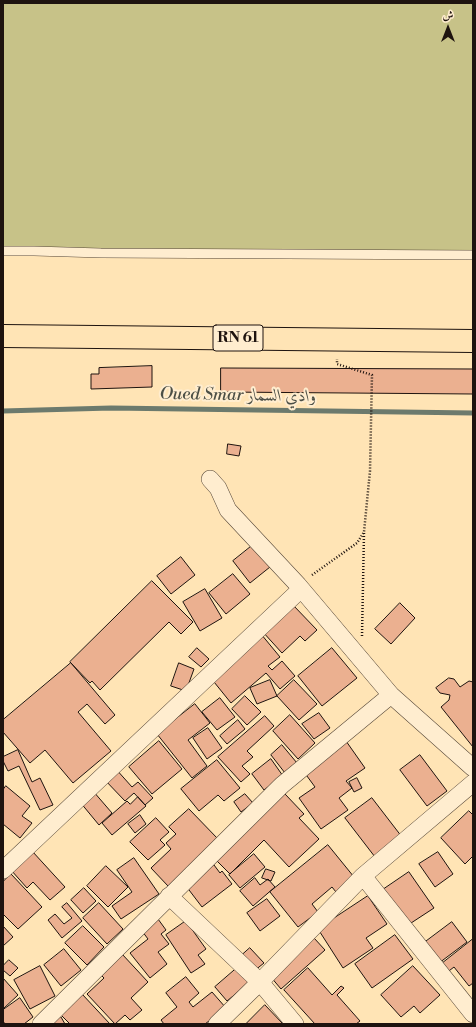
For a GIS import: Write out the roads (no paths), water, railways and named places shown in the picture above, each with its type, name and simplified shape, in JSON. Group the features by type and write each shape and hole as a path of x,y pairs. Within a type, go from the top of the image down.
{"main road":[{"name":"RN 61","path":"3,336 473,341"}],"street":[{"path":"210,479 218,488 228,510 300,587 391,695 473,768"},
{"path":"3,870 300,587"},
{"path":"40,1024 282,785 391,695"},
{"path":"217,1024 363,876 473,783"},
{"path":"363,876 473,1014"},
{"path":"169,896 260,982 295,1024"}],"lane":[{"path":"3,252 473,255"}],"waterway":[{"name":"Oued Smar وادي السمار","path":"3,411 111,408 473,413"}]}
